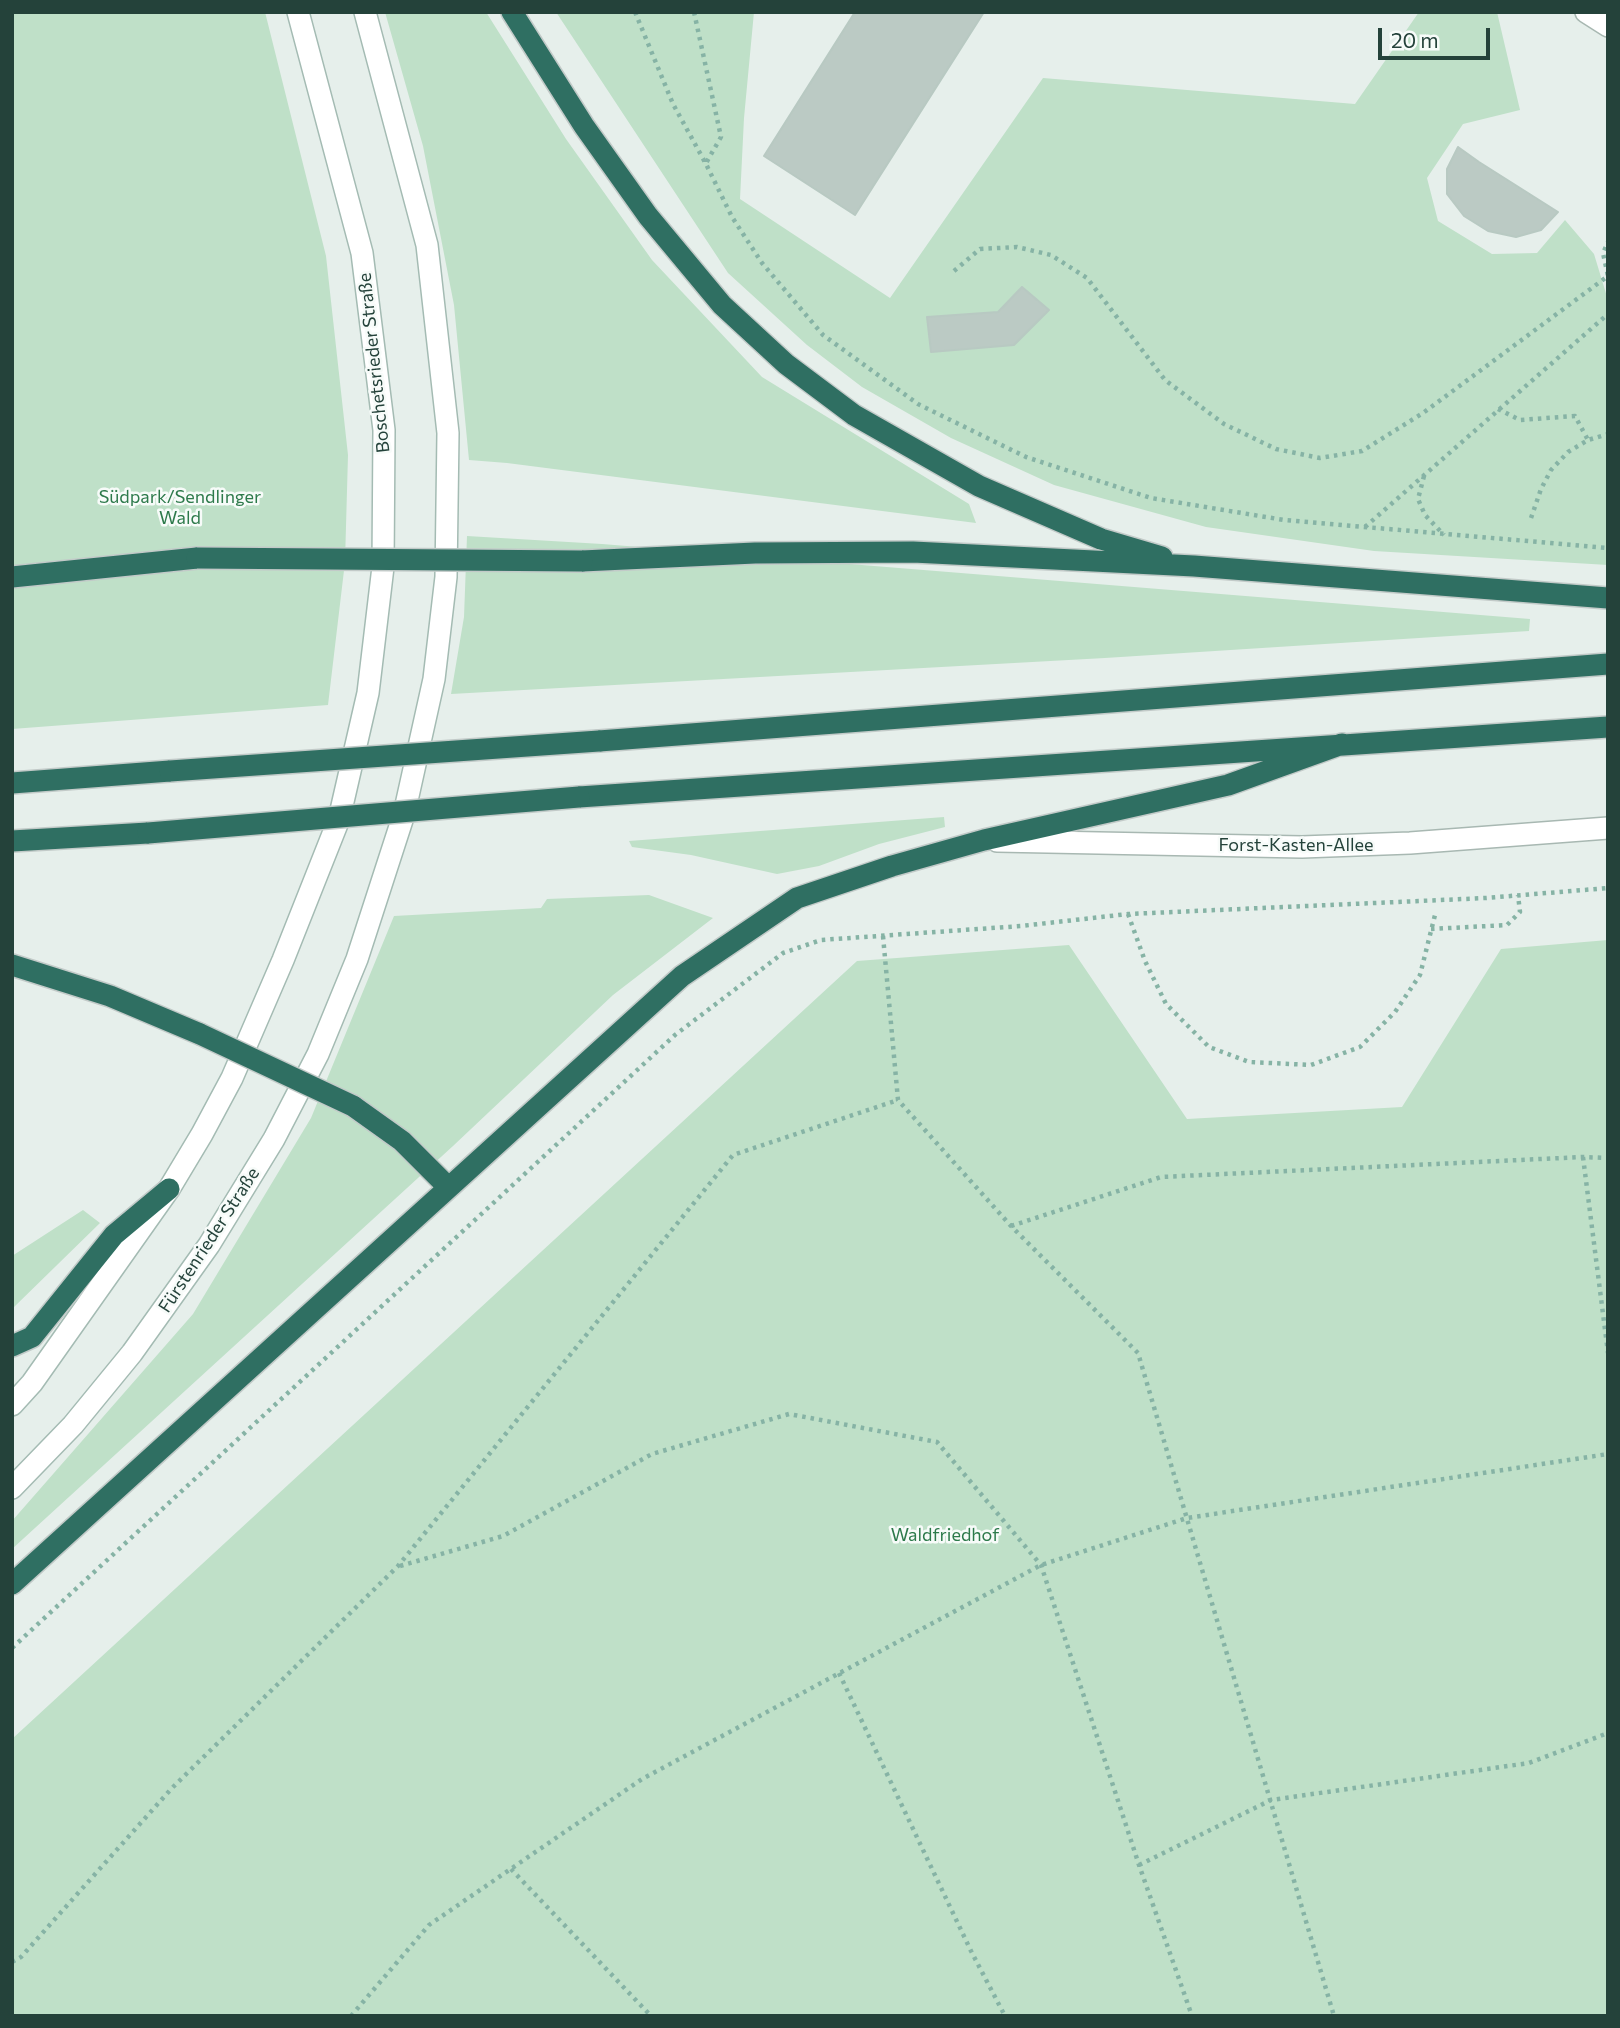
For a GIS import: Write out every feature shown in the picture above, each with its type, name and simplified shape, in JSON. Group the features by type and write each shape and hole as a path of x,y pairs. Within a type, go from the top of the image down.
{"highway":[{"path":"512,12 584,125 649,216 722,305 786,364 854,415 979,486 1101,539 1194,566"},
{"path":"12,578 197,558 582,561 755,553 913,552 1194,566 1608,598"},
{"path":"12,783 1608,664"},
{"path":"12,841 579,797 1608,727"},
{"path":"12,1584 682,975 797,898 892,866 984,841 1228,785 1342,744"},
{"path":"12,965 110,996 200,1034 353,1106 402,1141 448,1187"},
{"path":"12,1346 32,1337 114,1236 169,1189"}],"main road":[{"name":"Boschetsrieder Straße","path":"169,1189 232,1079 339,818 368,693 383,567 384,430 362,253 298,12"},
{"name":"Fürstenrieder Straße","path":"12,1488 73,1425 132,1353 209,1245 274,1139 312,1066 357,959 404,814 434,679 446,577 448,433 427,245 365,12"},
{"path":"1586,12 1608,26"},
{"name":"Forst-Kasten-Allee","path":"984,841 1303,847 1410,843 1608,828"},
{"path":"12,1405 32,1383 169,1189"}],"path":[{"path":"635,12 673,104 732,218 762,263 823,335 918,404 1026,457 1151,498 1284,520 1607,548"},
{"path":"694,12 721,137 706,164"},
{"path":"954,271 980,249 1017,247 1051,255 1087,278 1165,380 1224,424 1276,449 1320,458 1362,451 1423,413 1608,276 1603,253 1608,242"},
{"path":"1365,528 1608,314"},
{"path":"1498,409 1520,420 1575,416 1588,439"},
{"path":"1531,518 1551,470 1567,452 1588,439 1608,434"},
{"path":"1424,474 1418,499 1425,515 1445,535"},
{"path":"12,1648 675,1035 783,953 821,940 1021,926 1129,914 1518,895 1608,888"},
{"path":"1431,929 1507,925 1520,912 1518,895"},
{"path":"1129,914 1145,961 1166,1004 1209,1047 1249,1062 1311,1065 1360,1047 1395,1012 1420,975 1435,915"},
{"path":"883,936 898,1101 1011,1226 1138,1353 1334,2016"},
{"path":"12,1962 21,1957 172,1788 398,1566 733,1154 898,1101"},
{"path":"1583,1157 1608,1353"},
{"path":"1011,1226 1161,1177 1608,1158"},
{"path":"398,1566 503,1536 652,1454 789,1415 937,1442 1041,1565 1139,1865 1192,2016"},
{"path":"351,2016 429,1925 642,1779 1041,1565 1187,1518 1608,1454"},
{"path":"839,1673 971,1951 1005,2016"},
{"path":"1139,1865 1270,1800 1529,1763 1608,1733"},
{"path":"511,1869 651,2016"}],"green space":[{"name":"Südpark/Sendlinger Wald","path":"12,12 265,12 326,256 348,455 345,562 328,705 12,729"},
{"path":"385,12 486,12 566,139 652,260 762,377 969,504 976,523 469,460 454,305 423,146"},
{"path":"556,12 754,12 740,199 890,298 1043,78 1355,104 1419,12 1497,12 1520,110 1463,124 1427,178 1438,221 1492,254 1537,253 1565,220 1594,254 1608,300 1608,565 1374,551 1206,527 1054,485 951,438 862,387 807,345 728,273"},
{"path":"467,536 602,544 1530,619 1529,631 1105,658 451,694 464,617"},
{"path":"944,817 945,827 879,844 819,866 777,874 691,855 632,847 629,841"},
{"path":"649,895 713,918 613,995 453,1146 12,1549 12,1521 193,1314 311,1118 394,916 541,908 547,899"},
{"name":"Waldfriedhof","path":"1608,940 1608,2016 12,2016 12,1739 857,961 1069,945 1187,1119 1402,1107 1501,949"},
{"path":"83,1210 100,1223 12,1309 12,1256"}],"building":[{"path":"855,12 984,12 855,215 764,156"},
{"path":"1458,147 1558,212 1541,230 1516,237 1488,231 1464,216 1447,194 1447,169"},
{"path":"1022,287 1049,310 1014,345 931,352 927,317 998,312"}]}
